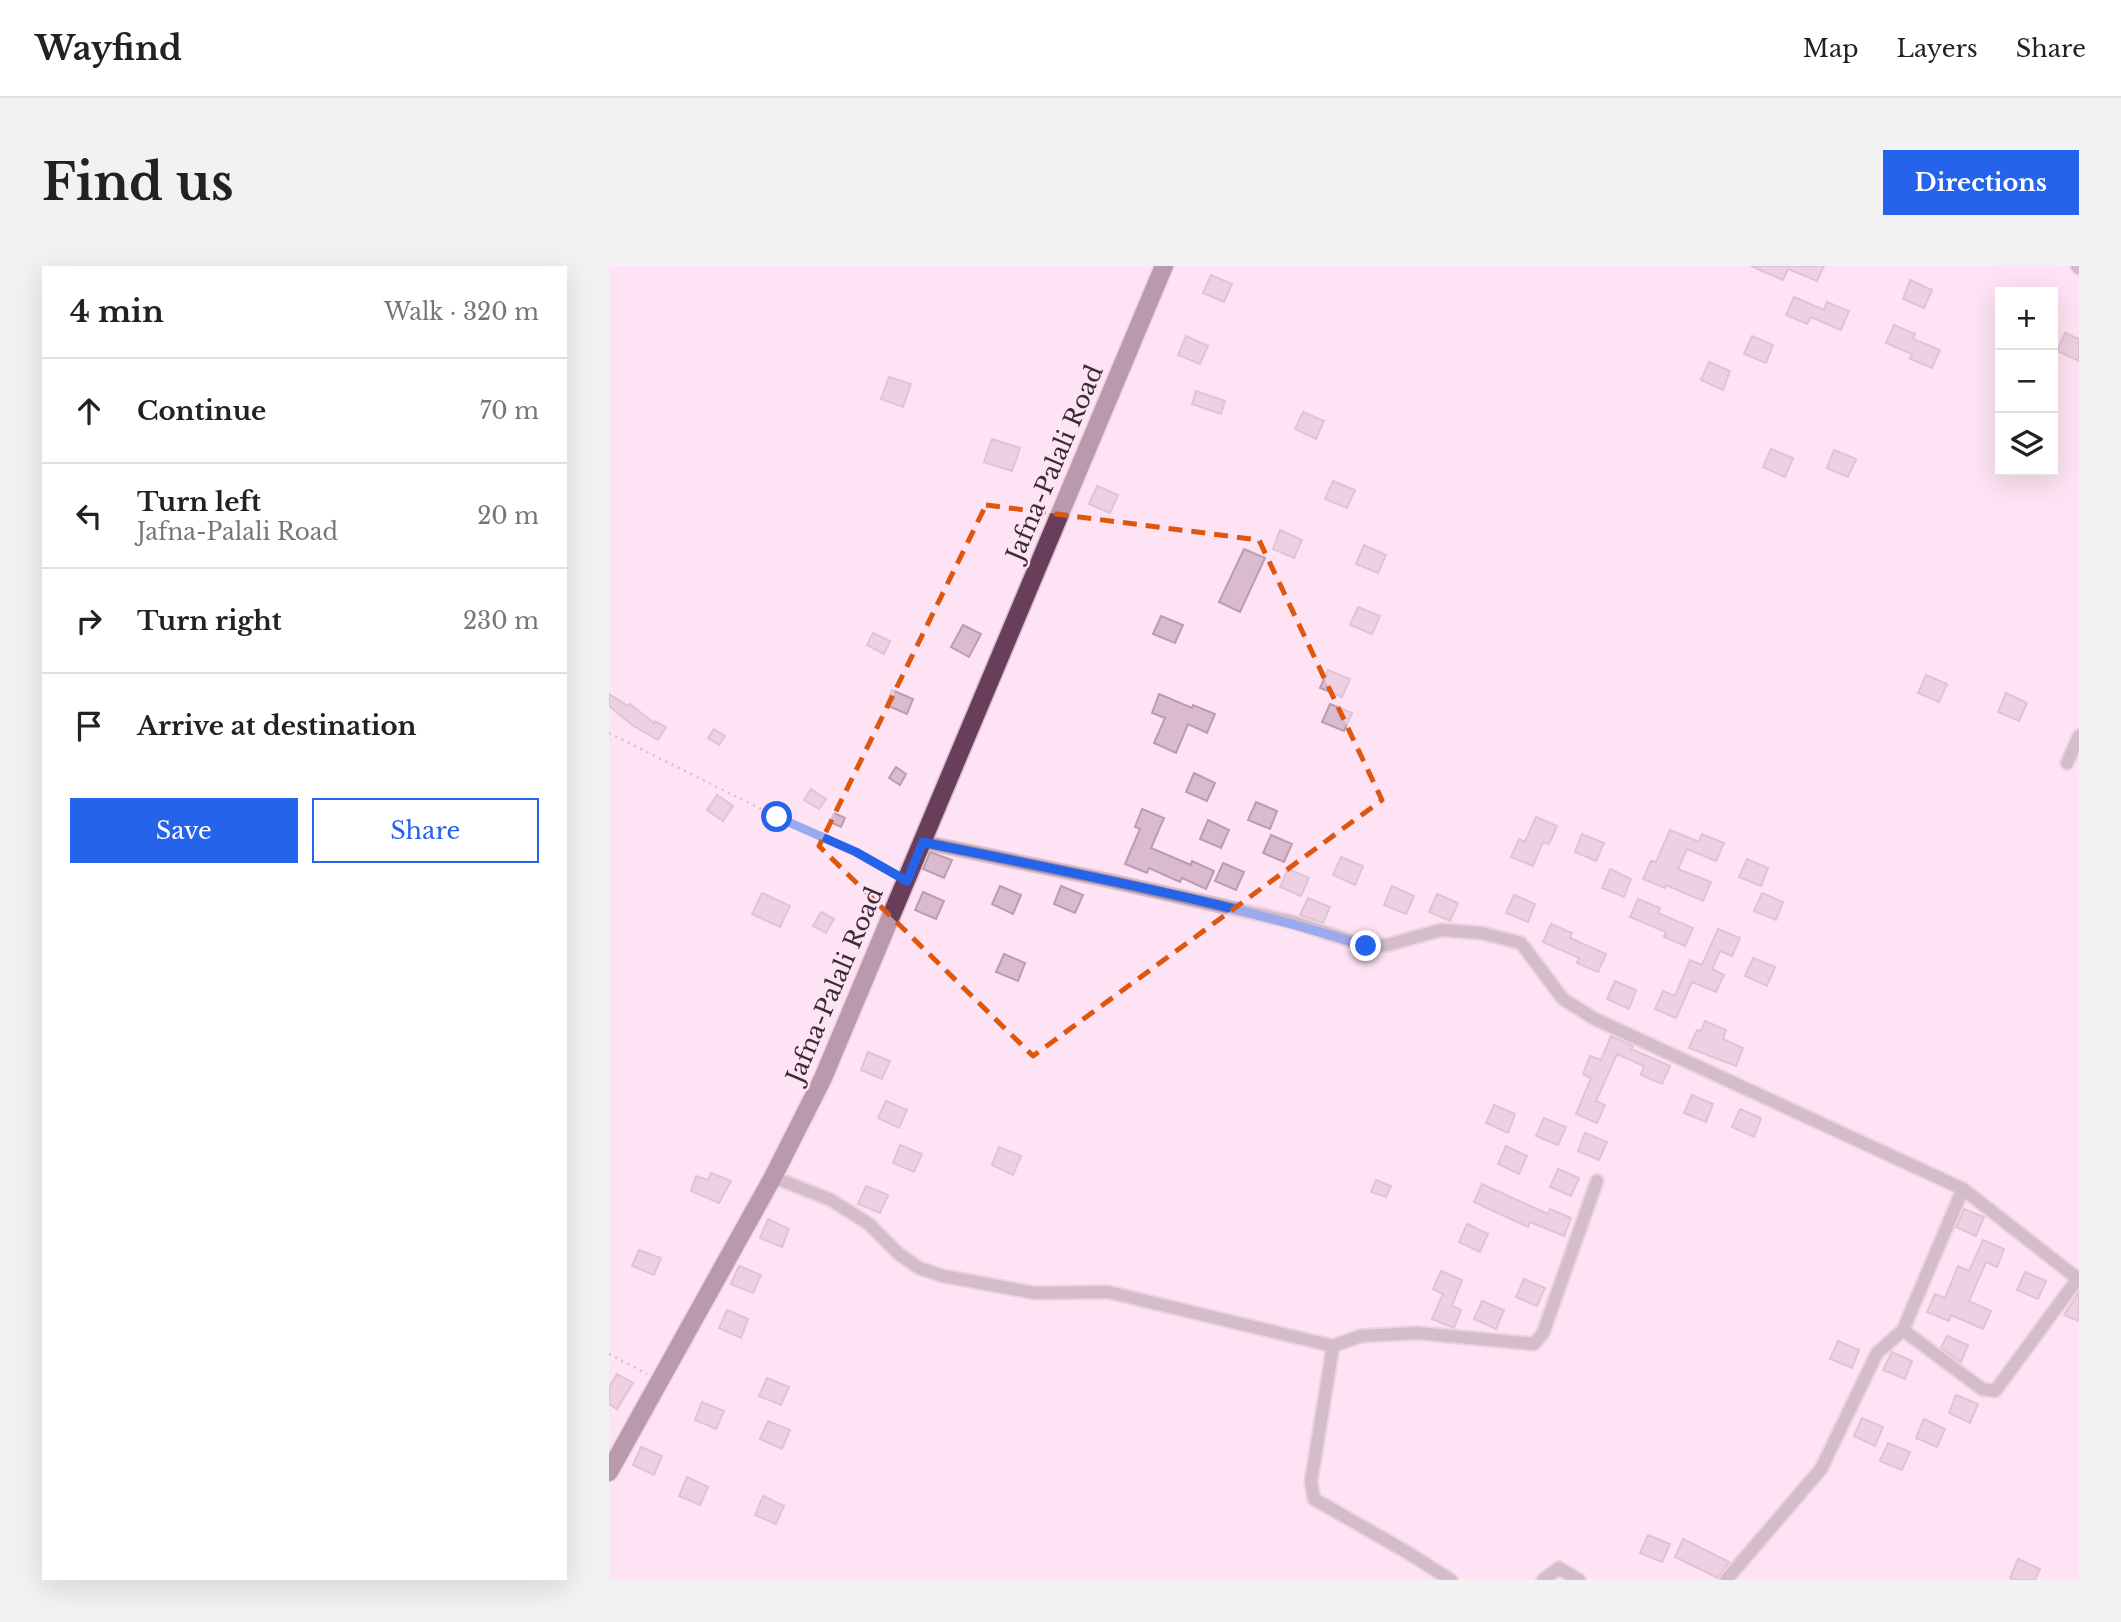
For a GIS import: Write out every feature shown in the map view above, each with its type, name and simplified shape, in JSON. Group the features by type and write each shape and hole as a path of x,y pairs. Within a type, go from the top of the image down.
{"main road":[{"name":"Jafna-Palali Road","path":"609,1472 773,1177 823,1078 1164,266"}],"street":[{"path":"2067,763 2079,736"},
{"path":"923,842 1280,919 1366,946 1387,945 1441,930 1481,933 1521,943 1563,999 1595,1019 1963,1189 2078,1277 1995,1391 1982,1389 1903,1330"},
{"path":"773,1177 831,1200 869,1224 898,1254 919,1268 943,1276 1035,1293 1108,1292 1333,1346 1361,1336 1417,1333 1534,1345 1543,1333 1597,1181"},
{"path":"1726,1580 1821,1469 1877,1353 1903,1330 1963,1189"},
{"path":"1333,1346 1311,1482 1314,1499 1405,1550 1451,1580"},
{"path":"1543,1580 1559,1568 1580,1580"}],"path":[{"path":"609,733 777,817 856,852 907,881"},
{"path":"609,1354 660,1381"}],"highlighted area":[{"path":"986,505 1259,540 1382,800 1033,1056 819,846"}],"building":[{"path":"1751,266 1824,266 1817,281 1788,269 1783,280"},
{"path":"1211,275 1232,284 1224,302 1203,293"},
{"path":"1910,280 1932,290 1924,308 1903,299"},
{"path":"1794,297 1824,310 1827,302 1849,311 1841,330 1811,317 1807,324 1786,315"},
{"path":"1894,325 1915,334 1913,339 1940,350 1932,368 1910,359 1912,354 1886,343"},
{"path":"2065,333 2079,339 2079,361 2058,351"},
{"path":"1186,336 1208,346 1200,364 1178,355"},
{"path":"1752,336 1773,345 1766,363 1744,354"},
{"path":"1709,362 1730,371 1723,390 1701,380"},
{"path":"889,377 911,384 903,407 881,399"},
{"path":"1196,391 1225,401 1221,414 1192,404"},
{"path":"1303,412 1324,421 1316,439 1295,429"},
{"path":"992,439 1020,448 1012,471 984,462"},
{"path":"1771,449 1793,458 1785,477 1763,467"},
{"path":"1834,450 1856,459 1848,477 1827,468"},
{"path":"1333,481 1355,490 1347,508 1325,499"},
{"path":"1097,486 1118,495 1110,513 1089,504"},
{"path":"1280,530 1302,540 1294,558 1273,549"},
{"path":"1364,545 1386,555 1378,573 1356,564"},
{"path":"1244,549 1265,558 1240,612 1219,602"},
{"path":"1358,607 1380,616 1372,634 1350,625"},
{"path":"1161,616 1183,625 1175,643 1153,634"},
{"path":"963,625 981,634 969,657 951,647"},
{"path":"873,633 890,641 884,654 867,645"},
{"path":"1328,670 1350,679 1342,697 1320,688"},
{"path":"1926,675 1947,684 1939,702 1918,693"},
{"path":"892,690 913,699 907,714 886,705"},
{"path":"2006,693 2027,703 2019,721 1998,712"},
{"path":"609,694 628,706 630,704 654,723 655,721 666,727 658,740 632,725 609,706"},
{"path":"1159,694 1215,714 1207,733 1188,724 1176,753 1154,743 1165,718 1152,713"},
{"path":"1330,704 1352,713 1344,731 1322,722"},
{"path":"714,729 725,736 719,745 708,738"},
{"path":"896,767 906,774 900,785 889,778"},
{"path":"1194,773 1215,783 1207,801 1186,792"},
{"path":"811,789 826,799 819,809 804,800"},
{"path":"717,795 733,806 723,821 707,810"},
{"path":"1256,802 1277,811 1270,829 1248,820"},
{"path":"1142,809 1164,818 1151,848 1191,865 1192,861 1214,871 1206,889 1182,878 1180,882 1149,868 1147,873 1125,864 1140,829 1135,827"},
{"path":"834,813 845,818 841,827 830,822"},
{"path":"1536,817 1557,826 1549,844 1543,842 1533,866 1511,857 1519,839 1525,842"},
{"path":"1208,820 1229,830 1221,848 1200,839"},
{"path":"1670,830 1699,842 1702,834 1724,843 1716,861 1687,849 1678,869 1711,882 1703,901 1666,885 1665,888 1643,879 1651,861 1656,862"},
{"path":"1582,834 1604,843 1596,861 1575,852"},
{"path":"1271,835 1292,844 1284,862 1263,853"},
{"path":"930,852 952,860 944,878 923,869"},
{"path":"1341,857 1363,866 1355,885 1333,875"},
{"path":"1747,859 1768,868 1761,886 1739,877"},
{"path":"1223,863 1244,872 1236,890 1215,881"},
{"path":"1288,869 1309,878 1301,896 1280,887"},
{"path":"1610,869 1631,879 1624,897 1602,888"},
{"path":"1000,886 1021,895 1013,914 992,904"},
{"path":"1061,886 1083,895 1075,913 1054,904"},
{"path":"1392,886 1414,896 1406,914 1384,905"},
{"path":"923,892 944,901 936,919 915,910"},
{"path":"762,893 790,906 780,927 752,914"},
{"path":"1762,893 1783,902 1776,920 1754,911"},
{"path":"1437,894 1458,903 1450,921 1429,912"},
{"path":"1514,895 1535,904 1528,922 1506,913"},
{"path":"1308,898 1330,907 1323,923 1300,915"},
{"path":"1638,899 1660,908 1658,913 1693,928 1685,946 1664,937 1666,932 1630,917"},
{"path":"821,912 834,919 826,933 813,926"},
{"path":"1551,924 1572,933 1570,938 1606,954 1598,972 1577,963 1579,958 1543,942"},
{"path":"1718,929 1740,938 1732,956 1720,951 1712,969 1724,975 1716,992 1692,982 1676,1018 1655,1009 1663,991 1675,996 1690,960 1702,965"},
{"path":"1004,954 1025,963 1018,981 996,972"},
{"path":"1753,958 1775,967 1767,986 1745,976"},
{"path":"1615,981 1636,990 1629,1009 1607,999"},
{"path":"1705,1021 1726,1030 1723,1039 1743,1048 1736,1066 1689,1048 1697,1030 1701,1031"},
{"path":"1611,1036 1633,1046 1631,1049 1670,1066 1662,1084 1641,1075 1644,1066 1617,1054 1596,1101 1605,1105 1597,1123 1576,1114 1591,1078 1583,1074 1590,1056 1601,1060"},
{"path":"868,1052 890,1061 882,1079 861,1070"},
{"path":"1692,1095 1713,1104 1706,1122 1684,1113"},
{"path":"886,1101 907,1110 899,1128 878,1118"},
{"path":"1494,1105 1515,1114 1508,1133 1486,1123"},
{"path":"1740,1109 1761,1118 1754,1137 1732,1127"},
{"path":"1544,1118 1566,1127 1558,1145 1536,1136"},
{"path":"1585,1133 1607,1142 1599,1160 1578,1151"},
{"path":"900,1145 922,1154 914,1172 893,1163"},
{"path":"1506,1146 1527,1156 1519,1174 1498,1164"},
{"path":"999,1147 1021,1156 1013,1175 992,1165"},
{"path":"1558,1169 1579,1178 1571,1196 1550,1187"},
{"path":"711,1173 731,1181 719,1203 691,1191 696,1176 708,1180"},
{"path":"1376,1180 1391,1186 1386,1197 1371,1192"},
{"path":"1482,1184 1548,1214 1550,1209 1571,1218 1564,1236 1530,1222 1528,1227 1474,1202"},
{"path":"866,1186 888,1195 880,1213 858,1204"},
{"path":"1964,1209 1984,1217 1976,1236 1956,1227"},
{"path":"768,1219 789,1229 782,1247 760,1238"},
{"path":"1467,1224 1488,1234 1480,1252 1459,1242"},
{"path":"1983,1240 2004,1249 1997,1267 1986,1262 1969,1301 1991,1311 1983,1329 1951,1315 1949,1321 1927,1312 1935,1294 1945,1298 1958,1266 1969,1271"},
{"path":"639,1250 661,1258 654,1275 632,1266"},
{"path":"739,1266 761,1275 753,1293 731,1284"},
{"path":"1441,1271 1462,1280 1452,1306 1461,1310 1454,1328 1432,1319 1443,1294 1433,1289"},
{"path":"2025,1272 2046,1281 2038,1299 2017,1290"},
{"path":"1524,1279 1545,1288 1537,1306 1516,1297"},
{"path":"2079,1292 2079,1321 2064,1315"},
{"path":"1482,1301 1504,1310 1496,1329 1474,1319"},
{"path":"727,1310 748,1319 741,1338 719,1328"},
{"path":"1947,1336 1968,1345 1961,1362 1941,1348"},
{"path":"1838,1341 1859,1350 1852,1368 1830,1359"},
{"path":"1892,1352 1912,1361 1905,1379 1883,1370"},
{"path":"617,1374 633,1383 617,1409 609,1404 609,1388"},
{"path":"767,1378 789,1387 781,1405 759,1396"},
{"path":"1956,1395 1978,1404 1970,1423 1949,1413"},
{"path":"702,1402 724,1411 716,1429 695,1420"},
{"path":"1862,1418 1883,1427 1875,1446 1854,1436"},
{"path":"1924,1419 1945,1429 1937,1447 1916,1438"},
{"path":"768,1421 790,1430 782,1449 760,1439"},
{"path":"1888,1443 1910,1452 1902,1470 1880,1461"},
{"path":"641,1447 662,1456 654,1475 633,1465"},
{"path":"687,1477 708,1487 700,1505 679,1496"},
{"path":"763,1496 784,1506 776,1524 755,1515"},
{"path":"1648,1535 1670,1544 1662,1562 1640,1553"},
{"path":"1683,1539 1729,1562 1718,1578 1675,1557"},
{"path":"2018,1559 2040,1569 2035,1580 2010,1578"}],"route":[{"path":"777,817 856,852 907,881 923,842 1293,922 1366,946"}]}
